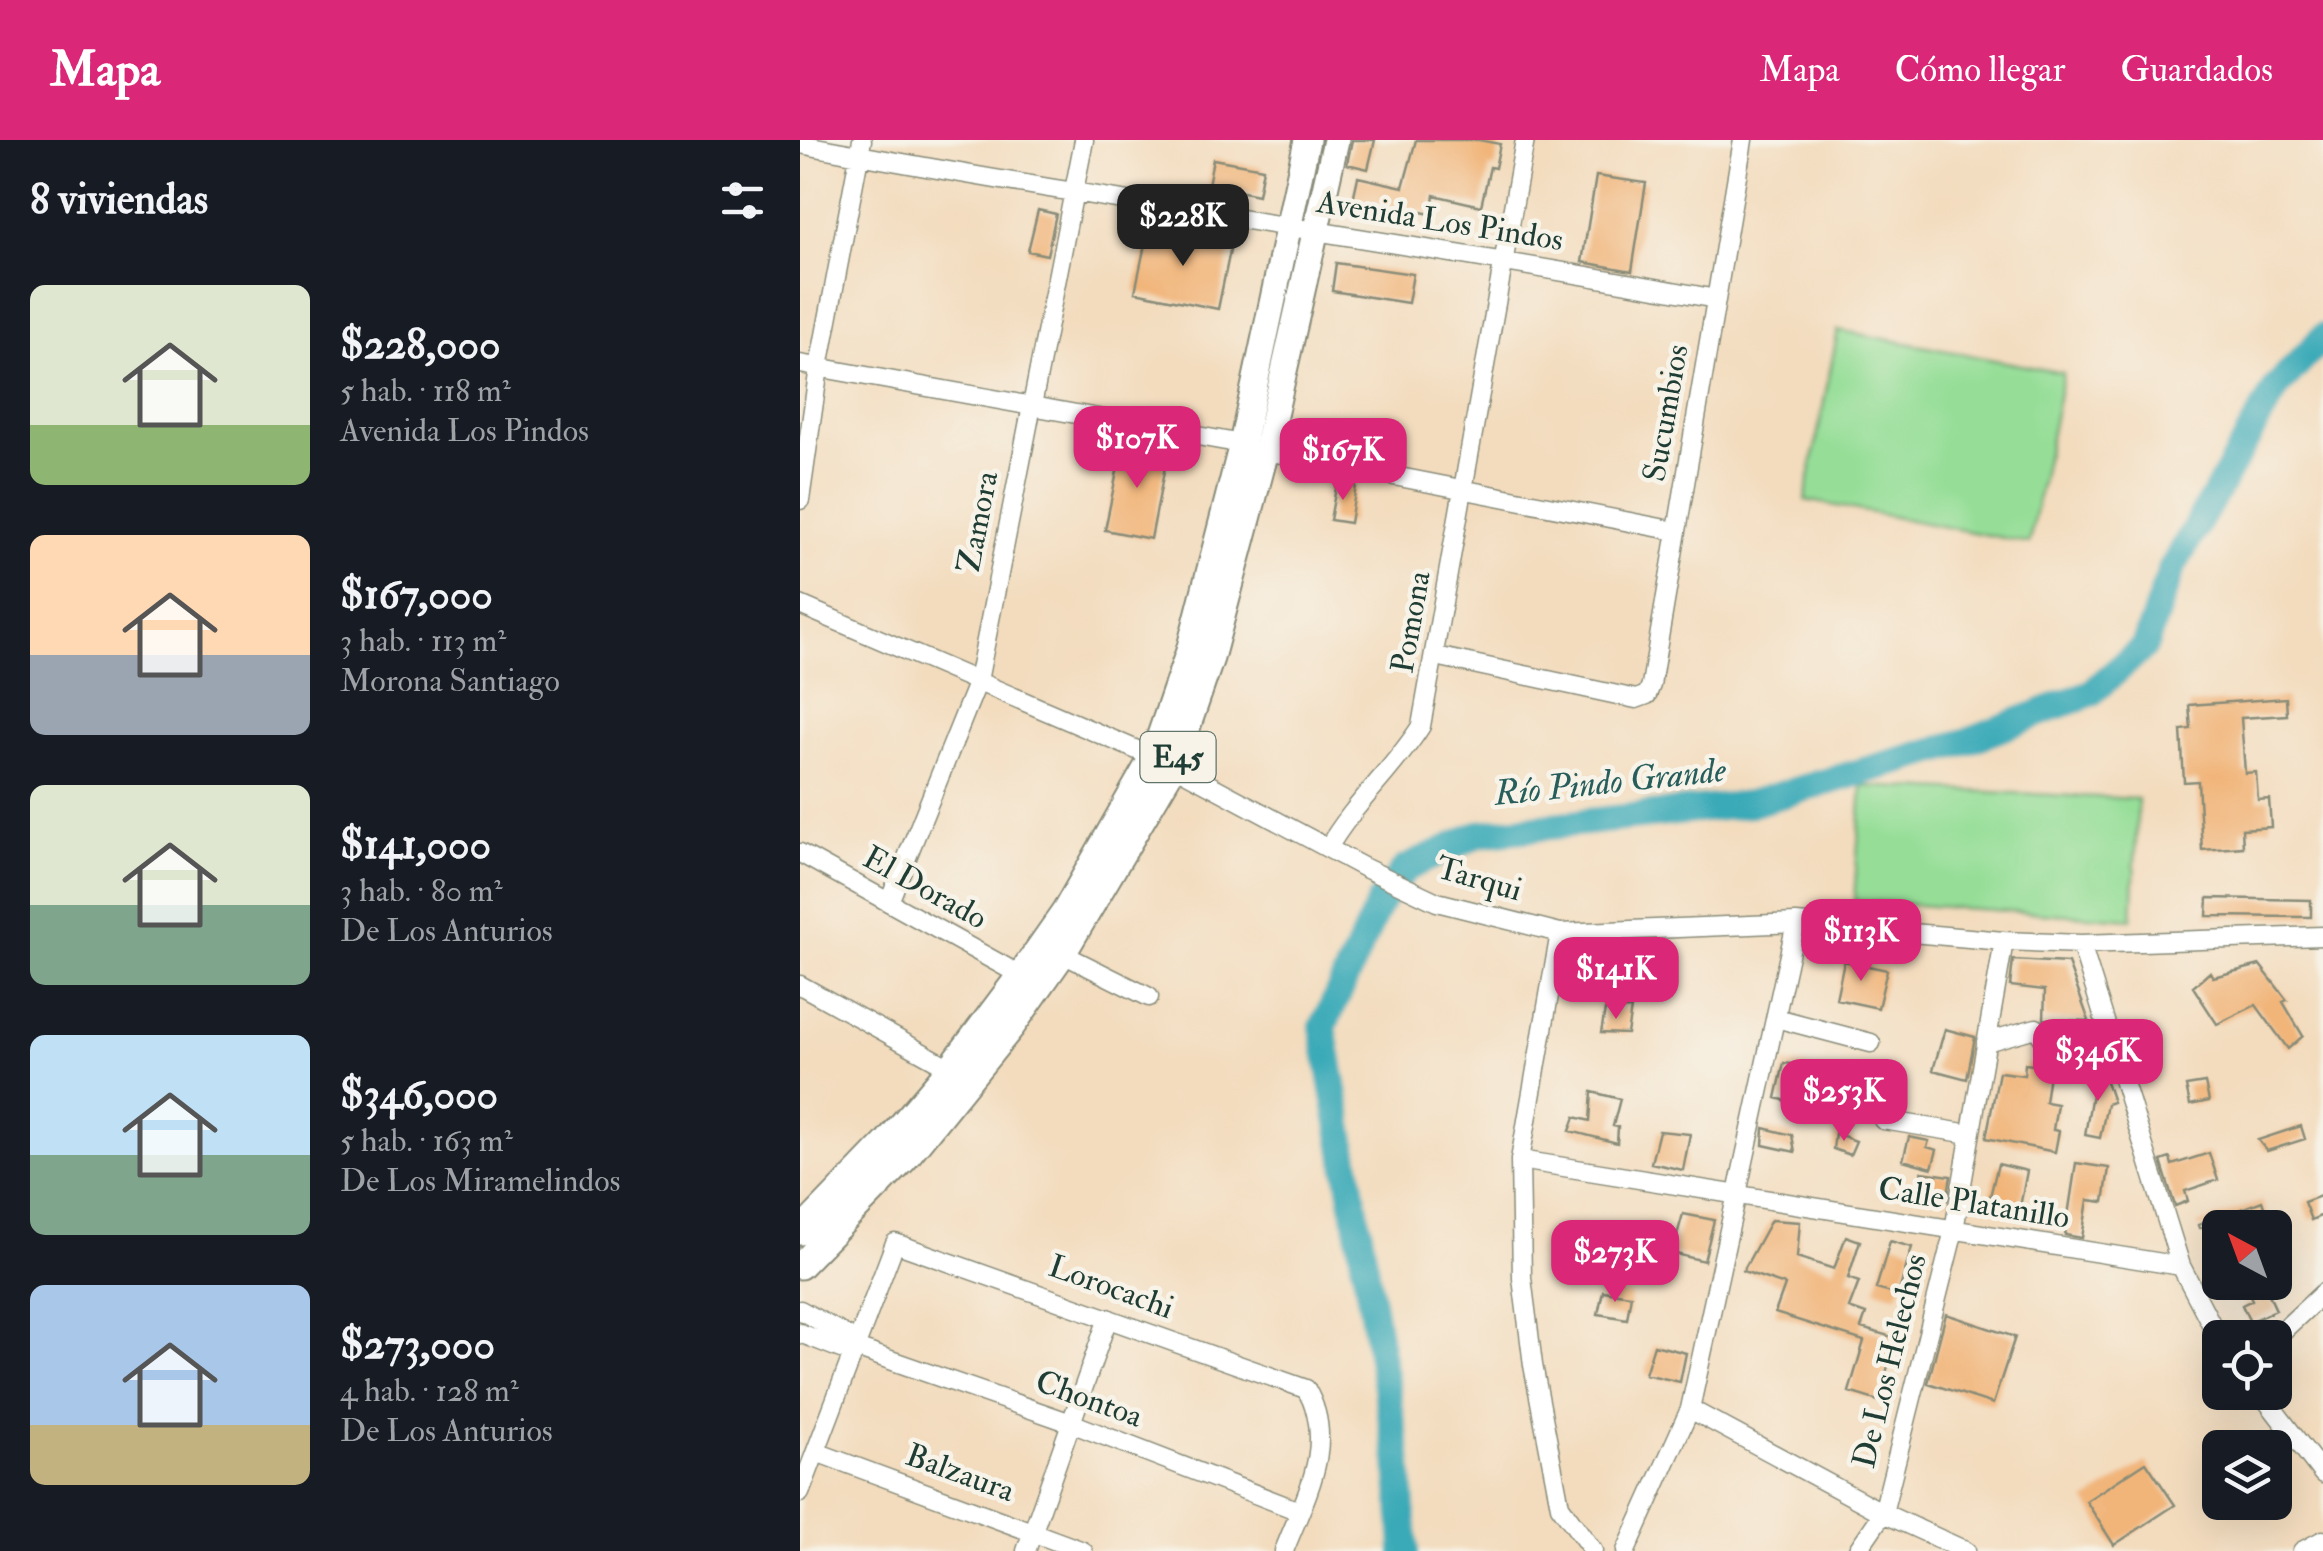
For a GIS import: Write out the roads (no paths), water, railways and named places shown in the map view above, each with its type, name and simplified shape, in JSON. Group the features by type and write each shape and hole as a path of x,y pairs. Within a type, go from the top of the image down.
{"highway":[{"name":"E45","path":"1254,447 1288,226 1307,140"},
{"name":"E45","path":"800,1266 905,1159 1011,1028 1063,954 1163,761 1188,651 1254,447 1316,232 1336,140"},
{"name":"E45","path":"803,1225 886,1143 950,1068 1020,975 1163,761"}],"street":[{"name":"Zamora","path":"889,902 978,681 1084,140"},
{"name":"Pomona","path":"1328,848 1353,810 1421,726 1466,490 1525,140"},
{"name":"Sucumbios","path":"1436,656 1636,699 1647,695 1743,140"},
{"name":"Avenida Los Pindos","path":"800,144 860,148 1075,194 1503,259 1716,299"},
{"path":"800,500 809,366 860,148"},
{"path":"809,366 1030,404 1676,531"},
{"name":"Tarqui","path":"800,605 1163,761 1363,867 1438,902 1560,933 1796,923 2081,944 2323,936"},
{"name":"El Dorado","path":"800,854 1020,975"},
{"path":"1626,1551 1690,1409 1796,923"},
{"path":"1560,933 1520,1160 1522,1278 1539,1400 1560,1506 1594,1551"},
{"name":"De Los Helechos","path":"1858,1551 1883,1513 1954,1230 2004,941"},
{"path":"2081,944 2180,1266 2209,1320"},
{"path":"1063,954 1149,998"},
{"path":"802,992 950,1068"},
{"path":"1776,1018 1871,1043"},
{"path":"1986,1042 2036,1028 2054,1054"},
{"path":"1883,1120 1970,1134"},
{"name":"Calle Platanillo","path":"1520,1160 2180,1266"},
{"name":"Lorocachi","path":"856,1348 895,1243 1306,1389 1319,1416 1319,1454 1316,1472 1299,1512"},
{"path":"2292,1322 2323,1294"},
{"name":"Chontoa","path":"800,1310 847,1336 856,1348"},
{"path":"1026,1551 1108,1318"},
{"name":"Chontoa","path":"800,1333 841,1349 856,1348 1072,1423 1299,1512"},
{"path":"800,1493 856,1348"},
{"path":"1690,1409 1883,1513 1966,1551"},
{"path":"2274,1410 2323,1474"},
{"name":"Balzaura","path":"816,1452 1083,1551"},
{"path":"1284,1551 1299,1512"},
{"path":"2302,1551 2323,1540"}],"waterway":[{"name":"Río Pindo Grande","path":"1405,1551 1399,1461 1323,1027 1380,902 1405,869 1479,834 1749,804 1965,742 2091,693 2144,647 2172,568 2277,387 2323,337"}]}
